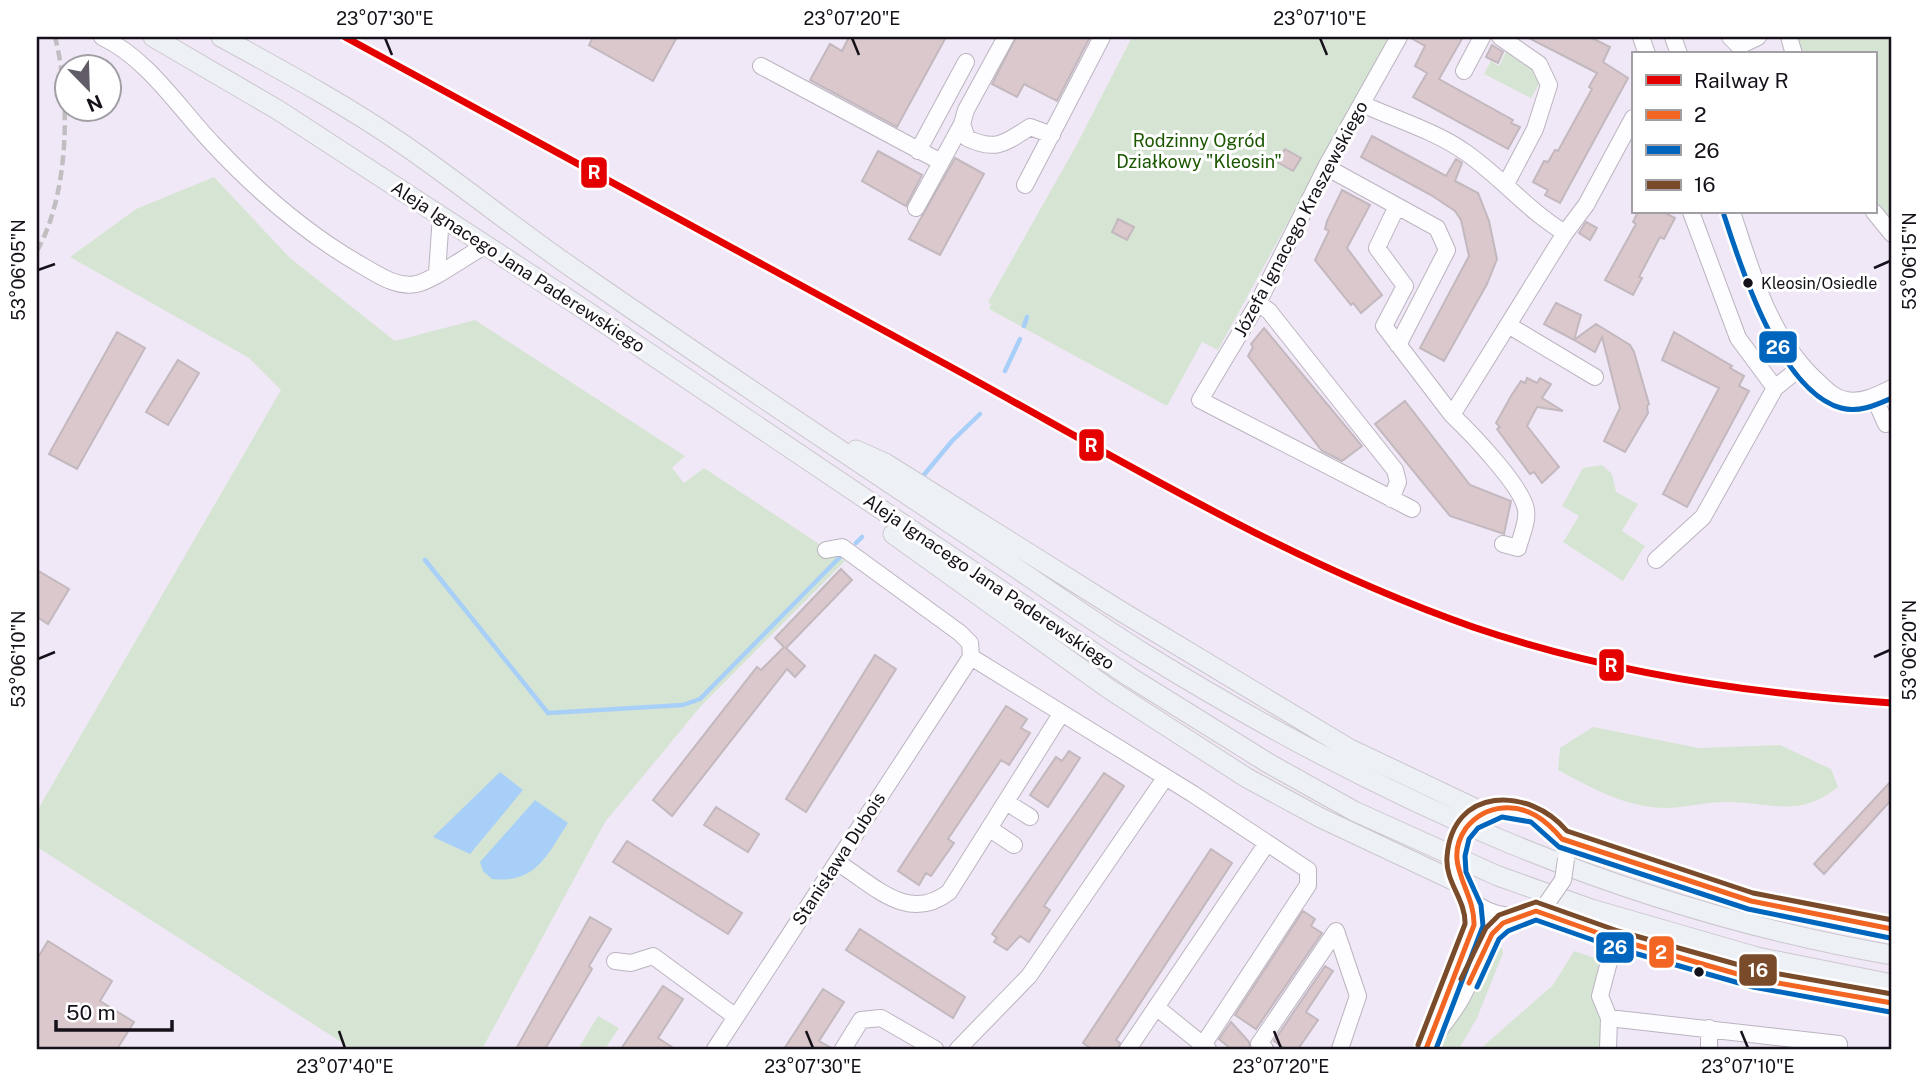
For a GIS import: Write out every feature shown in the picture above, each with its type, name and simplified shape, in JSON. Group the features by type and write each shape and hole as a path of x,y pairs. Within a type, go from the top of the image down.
{"main road":[{"name":"Aleja Ignacego Jana Paderewskiego","path":"153,37 278,110 441,216 1130,677 1268,763 1354,811 1487,872 1591,909 1757,957 1892,984"},
{"name":"Aleja Ignacego Jana Paderewskiego","path":"222,37 317,90 404,145 579,273 820,436 1142,652 1280,733 1455,823 1601,879 1752,926 1892,955"},
{"path":"820,436 886,463 1119,610 1348,748 1479,817"},
{"path":"834,479 870,518 1109,689 1247,778 1321,818 1458,876"}],"street":[{"path":"102,37 139,62 252,185 336,251 390,282 413,285 430,280 437,273 485,246"},
{"path":"916,208 1006,37"},
{"path":"1024,185 1101,37"},
{"name":"Józefa Ignacego Kraszewskiego","path":"1391,499 1200,400 1258,303 1326,167 1399,37"},
{"path":"1464,71 1482,37"},
{"path":"1500,37 1539,64 1549,85 1535,129 1506,184"},
{"path":"1730,37 1739,46 1758,37"},
{"path":"918,151 966,62"},
{"path":"761,65 941,162"},
{"path":"1362,104 1457,146 1506,184 1546,222 1565,233"},
{"path":"1452,415 1565,233 1586,205 1632,120"},
{"path":"962,124 967,138 982,145 996,146 1030,127 1052,135"},
{"path":"1326,167 1437,228 1447,250 1398,345"},
{"path":"1397,206 1377,248 1405,286 1384,326 1452,415 1467,428 1518,491 1526,507 1518,548 1503,544"},
{"path":"1691,214 1738,338 1775,388"},
{"path":"1733,214 1762,302 1782,339 1802,366 1838,397 1858,401 1892,388"},
{"path":"1876,214 1892,234"},
{"path":"437,273 441,216"},
{"path":"1258,303 1269,311 1395,470 1398,482 1391,499 1412,509"},
{"path":"1508,324 1595,377"},
{"path":"1656,560 1703,517 1775,388 1802,366"},
{"path":"1874,397 1886,424"},
{"path":"826,550 842,547 949,625 970,643 967,663 1061,714 1308,870 1308,885 1206,1047 1156,1007"},
{"name":"Stanisława Dubois","path":"715,1049 967,663"},
{"path":"838,863 901,903 935,903 949,892 1061,714"},
{"path":"958,1049 1029,976 1165,778"},
{"path":"1006,802 1030,817"},
{"path":"1426,1049 1458,1004 1492,934 1503,923 1542,907 1563,880 1566,859 1562,839 1554,827 1529,809 1514,806 1479,817 1459,843 1458,876 1472,901 1474,928 1444,999 1436,1032"},
{"path":"990,829 1014,845"},
{"path":"1562,839 1751,901 1892,929"},
{"path":"1128,1049 1267,843"},
{"path":"1472,901 1486,911 1502,916 1519,916"},
{"path":"1542,907 1615,939 1755,979 1892,1003"},
{"path":"1265,1049 1259,1044 1336,932 1359,996 1340,1049"},
{"path":"1608,1049 1609,1018 1600,996 1615,939"},
{"path":"615,961 631,963 653,956 736,1017"},
{"path":"843,1049 861,1020 881,1018 935,1049"},
{"path":"1609,1018 1709,1028 1839,1047"},
{"path":"1709,1028 1709,1049"}],"green space":[{"name":"Rodzinny Ogród Działkowy \"Kleosin\"","path":"1132,37 1389,37 1218,350 1202,342 1167,406 989,309 991,304 988,302 1076,146"},
{"path":"1798,37 1892,37 1892,222 1876,202 1876,52 1802,52"},
{"path":"1506,52 1534,68 1539,84 1531,98 1484,74 1491,61 1499,66"},
{"path":"214,177 290,258 395,341 475,320 685,456 672,468 684,483 704,468 845,561 701,706 605,822 482,1049 352,1049 37,847 37,811 281,390 249,358 70,257 136,209"},
{"path":"1602,465 1612,474 1616,492 1638,504 1622,531 1645,546 1623,581 1563,542 1579,516 1562,506 1583,468"},
{"path":"1593,727 1699,748 1780,745 1831,769 1838,787 1824,797 1797,806 1726,802 1668,808 1639,805 1597,790 1558,770 1560,748"},
{"path":"1493,946 1502,948 1503,953 1477,1018 1459,1049 1438,1049 1464,1009"},
{"path":"1574,951 1601,960 1591,996 1604,1021 1603,1049 1480,1049 1553,985"},
{"path":"598,1016 619,1028 605,1049 578,1049"}],"water":[{"path":"500,772 523,790 470,854 433,837"},
{"path":"535,800 568,823 546,856 530,872 519,877 492,879 483,871 480,862"}],"building":[{"path":"593,37 677,37 653,81 589,45"},
{"path":"849,37 946,37 897,127 810,80 830,44 842,51"},
{"path":"1016,37 1090,37 1057,101 1024,84 1017,97 992,84"},
{"path":"1409,37 1463,37 1439,79 1513,120 1511,123 1520,127 1508,149 1413,97 1427,73 1415,66 1425,46"},
{"path":"1527,37 1590,37 1610,47 1603,62 1628,78 1560,203 1545,195 1548,190 1533,182 1544,161 1548,162 1555,150 1558,151 1592,89 1589,87 1597,73"},
{"path":"1492,45 1503,52 1498,63 1486,57"},
{"path":"1372,136 1446,176 1456,159 1462,163 1455,181 1478,193 1489,221 1497,259 1487,284 1444,361 1420,348 1469,256 1461,220 1455,211 1431,195 1361,157"},
{"path":"1285,149 1301,158 1293,171 1277,162"},
{"path":"878,151 922,175 906,206 862,181"},
{"path":"955,158 984,174 940,255 909,239"},
{"path":"1342,190 1370,205 1347,248 1382,295 1361,313 1353,303 1351,305 1315,260 1329,231 1325,229 1327,221"},
{"path":"1637,214 1667,214 1675,218 1664,239 1660,237 1639,277 1642,278 1633,295 1605,280 1636,224 1633,222"},
{"path":"1118,219 1134,227 1127,240 1112,232"},
{"path":"1586,222 1597,228 1590,240 1579,233"},
{"path":"1556,303 1581,315 1574,340 1544,324"},
{"path":"1596,324 1630,345 1649,404 1648,413 1625,452 1604,441 1620,408 1602,337 1595,352 1574,340"},
{"path":"1264,328 1362,446 1342,461 1322,451 1248,356 1253,347 1251,344"},
{"path":"117,332 145,348 77,469 49,454"},
{"path":"1674,332 1732,366 1730,368 1744,376 1739,386 1749,391 1687,507 1663,494 1719,388 1662,360"},
{"path":"178,360 199,373 168,425 146,412"},
{"path":"1527,378 1537,383 1540,378 1551,384 1542,398 1563,411 1537,407 1527,426 1559,467 1542,483 1534,472 1530,474 1497,429 1500,427 1496,423 1521,381 1525,383"},
{"path":"1405,401 1470,485 1511,501 1504,534 1450,516 1375,424"},
{"path":"841,569 852,580 786,648 805,666 795,677 787,669 672,816 653,800 757,667 761,670 784,647 775,638"},
{"path":"37,570 69,589 48,624 37,617"},
{"path":"875,655 896,669 806,812 786,799"},
{"path":"1006,706 1027,719 1021,728 1030,733 1009,765 1001,760 948,839 954,843 931,876 926,873 919,885 898,871"},
{"path":"1069,751 1080,758 1048,807 1030,795 1056,757 1062,761"},
{"path":"1104,773 1124,786 1044,906 1050,910 1029,942 1020,936 1007,950 994,942 997,938 992,934"},
{"path":"1892,780 1892,799 1824,874 1814,864"},
{"path":"716,807 759,834 748,852 704,825"},
{"path":"627,841 742,913 728,934 613,862"},
{"path":"1211,849 1232,863 1116,1040 1120,1043 1118,1049 1092,1049 1083,1043"},
{"path":"1303,911 1315,919 1311,926 1322,933 1256,1029 1235,1015"},
{"path":"590,917 611,929 589,966 592,969 545,1049 516,1049"},
{"path":"860,929 965,997 953,1018 846,950"},
{"path":"48,941 112,981 100,1001 134,1022 117,1049 37,1049 37,959"},
{"path":"1325,966 1333,971 1306,1012 1318,1020 1298,1049 1286,1049 1274,1041"},
{"path":"663,986 683,999 658,1038 675,1049 621,1049"},
{"path":"823,989 844,1002 819,1041 833,1049 784,1049"},
{"path":"1231,1022 1249,1042 1250,1049 1231,1049 1219,1039"}],"waterway":[{"path":"1024,326 1027,317"},
{"path":"1005,371 1020,339"},
{"path":"923,476 952,441 980,414"},
{"path":"856,543 862,537"},
{"path":"425,560 548,713 683,705 700,699 841,556"}],"railway":[{"path":"37,251 56,202 64,146 63,89 55,37"}],"rail line":[{"name":"R","path":"345,37 1134,469 1334,571 1473,627 1575,657 1733,687 1892,703"}],"transit line":[{"name":"26","path":"1724,215 1752,295 1766,325 1799,378 1819,397 1841,408 1861,409 1892,398"},
{"name":"16","path":"1418,1045 1465,924 1462,907 1447,866 1452,834 1463,817 1477,806 1495,800 1533,806 1551,816 1567,831 1753,893 1892,920"},
{"name":"2","path":"1426,1049 1474,925 1470,900 1458,865 1459,841 1470,824 1492,810 1521,809 1543,820 1562,839 1751,901 1892,929"},
{"name":"26","path":"1436,1049 1483,926 1481,905 1466,872 1465,856 1469,839 1478,828 1502,817 1531,822 1559,847 1748,909 1890,938"},
{"name":"16","path":"1461,979 1486,928 1499,915 1536,902 1618,931 1757,970 1892,994"},
{"name":"2","path":"1469,983 1492,934 1503,923 1536,911 1615,939 1755,979 1892,1003"},
{"name":"26","path":"1477,987 1499,939 1508,931 1536,920 1613,947 1753,987 1890,1012"}],"place":[{"name":"Kleosin/Osiedle","path":"1748,283"}]}
